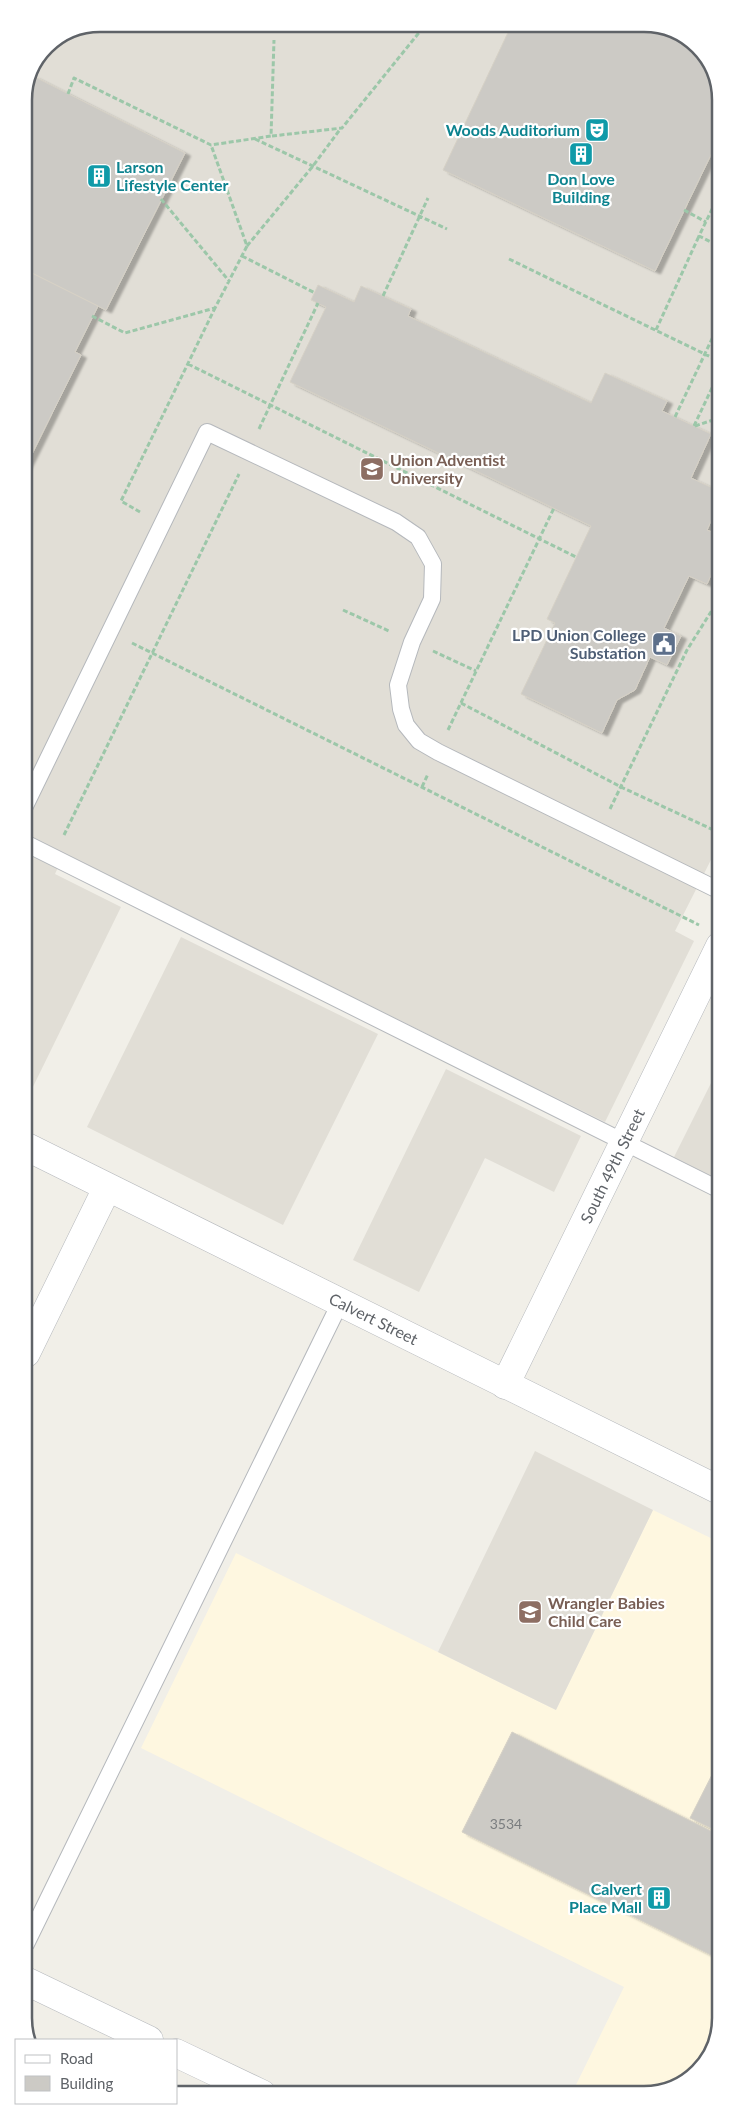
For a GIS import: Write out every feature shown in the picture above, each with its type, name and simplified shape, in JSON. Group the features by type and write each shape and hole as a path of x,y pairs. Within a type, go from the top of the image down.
{"street":[{"name":"South 49th Street","path":"504,1385 623,1142 712,939"},
{"name":"Calvert Street","path":"32,1150 712,1487"},
{"path":"32,1340 107,1188"},
{"path":"32,1985 147,2039"},
{"path":"178,2054 245,2086"}],"lane":[{"path":"33,790 206,432 396,522 418,537 433,564 434,582 432,599 412,642 398,685 401,709 406,725 419,740 438,752 712,887"},
{"path":"33,847 712,1186"},
{"path":"32,1932 340,1303"}],"path":[{"path":"162,524 121,501 247,246 419,33"},
{"path":"271,136 274,40"},
{"path":"68,94 74,78 211,145 342,128"},
{"path":"253,139 447,229"},
{"path":"211,145 247,246"},
{"path":"383,296 428,198"},
{"path":"161,200 229,281"},
{"path":"656,330 712,209"},
{"path":"684,210 706,222"},
{"path":"699,236 712,242"},
{"path":"242,256 314,293"},
{"path":"509,259 712,358"},
{"path":"53,857 249,453 269,405 318,303"},
{"path":"92,316 125,333 215,308"},
{"path":"675,417 712,339"},
{"path":"188,364 576,557"},
{"path":"712,388 694,426 712,420"},
{"path":"422,787 554,508"},
{"path":"343,610 476,671"},
{"path":"599,831 688,650 712,611"},
{"path":"109,632 422,787 712,936"},
{"path":"461,703 621,787 712,830"}],"shaded area":[{"name":"Union Adventist University","path":"100,32 649,33 662,35 679,42 689,49 701,63 707,74 712,92 712,858 675,931 694,941 605,1122 64,854 55,874 121,907 32,1088 33,96 35,83 44,63 52,52 63,44 74,38"},
{"path":"181,937 378,1034 283,1225 87,1127"},
{"path":"446,1069 581,1136 554,1192 485,1158 419,1292 353,1260"},
{"path":"712,1081 712,1178 673,1159"},
{"name":"Wrangler Babies Child Care","path":"535,1451 653,1510 556,1710 438,1652"},
{"path":"653,1510 712,1539 712,2027 705,2049 693,2067 682,2075 662,2084 653,2086 575,2086 624,1987 141,1748 236,1553 556,1710"}],"building":[{"name":"Don Love Building","path":"508,33 649,33 662,35 679,42 689,49 696,56 707,74 712,92 712,153 655,271 443,170"},
{"name":"Larson Lifestyle Center","path":"37,78 185,153 106,310 33,273 33,96"},
{"path":"33,273 98,306 75,352 81,355 33,452"},
{"path":"318,285 354,302 361,286 411,309 408,316 591,403 605,373 667,401 662,411 711,434 691,478 712,488 712,519 707,530 712,532 712,573 707,584 689,576 664,628 681,636 667,665 650,657 635,690 617,700 602,733 521,694 555,623 547,619 591,526 290,382 326,307 311,300"},
{"name":"Calvert Place Mall","path":"512,1732 712,1832 712,1956 462,1832"},
{"path":"712,1775 712,1829 690,1818"}],"place":[{"name":"Woods Auditorium","path":"597,130"},
{"name":"Don Love Building","path":"581,154"},
{"name":"Larson Lifestyle Center","path":"99,176"},
{"name":"Union Adventist University","path":"372,469"},
{"name":"LPD Union College Substation","path":"664,644"},
{"name":"Wrangler Babies Child Care","path":"530,1612"},
{"name":"Calvert Place Mall","path":"659,1898"}]}
